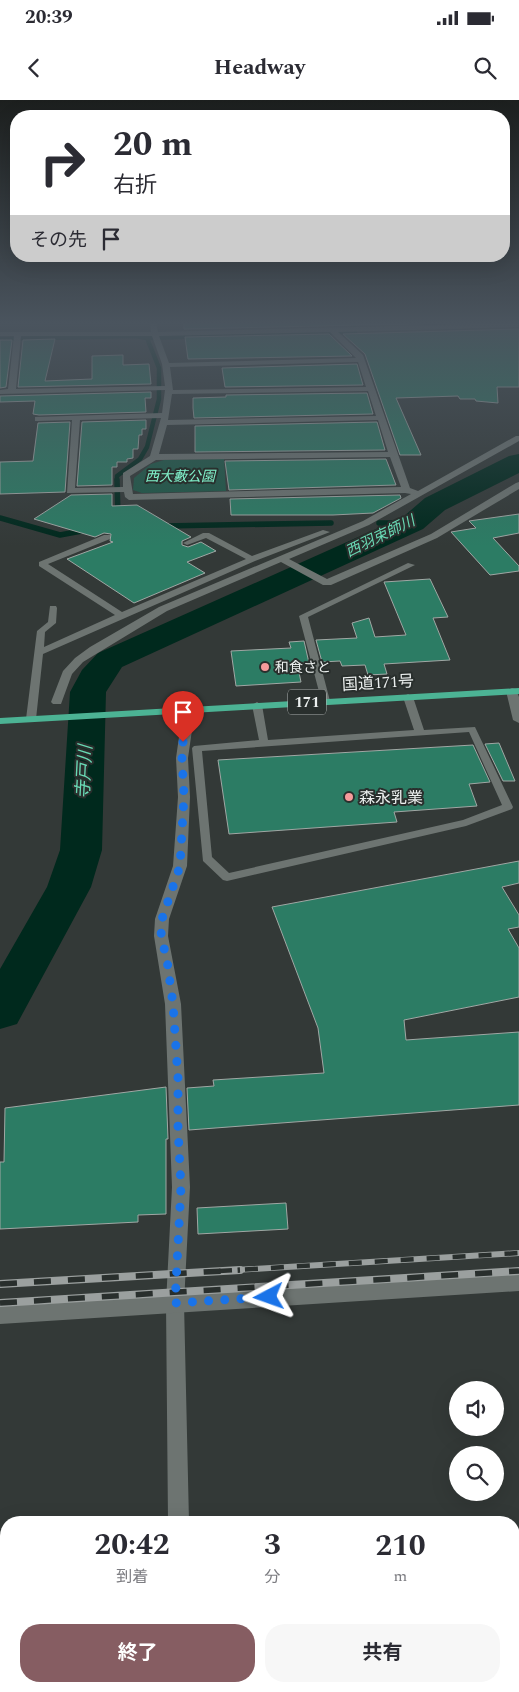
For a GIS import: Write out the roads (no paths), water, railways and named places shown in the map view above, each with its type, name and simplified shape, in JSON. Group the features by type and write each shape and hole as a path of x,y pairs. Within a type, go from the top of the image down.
{"highway":[{"name":"国道171号","path":"0,721 516,691"}],"street":[{"path":"154,457 164,419 167,397"},
{"path":"374,397 406,490"},
{"path":"76,418 70,491 128,489"},
{"path":"38,419 381,418"},
{"path":"57,702 67,674 79,660 163,608 366,523 519,438"},
{"path":"394,454 154,457 126,475 129,497 406,490 419,494"},
{"path":"282,559 327,583 434,536 519,485"},
{"path":"516,691 519,720"},
{"path":"178,1516 175,1303 181,1187 178,1078 173,1004 167,960 161,936 162,919 180,866 184,796 182,758 189,709"},
{"path":"0,1315 519,1282"}],"lane":[{"path":"39,652 252,559 326,532"},
{"path":"289,534 292,546"},
{"path":"187,542 206,535 252,559"},
{"path":"107,537 42,564 122,616"},
{"path":"325,701 303,616 411,564"},
{"path":"31,719 41,631 52,623 53,608"},
{"path":"408,697 420,733"},
{"path":"257,705 264,743"},
{"path":"472,730 508,807 466,823 227,877 207,858 197,748 420,733 472,730"}],"waterway":[{"path":"117,480 117,476 140,459 147,447 159,397"},
{"name":"寺戸川","path":"0,1011 69,887 81,850 88,692 95,678 110,660 413,523 435,504 519,462"},
{"path":"117,480 118,516"},
{"path":"0,518 60,535 87,530"},
{"path":"163,526 331,523"},
{"name":"西羽束師川","path":"379,523 413,523"}],"railway":[{"path":"219,1271 519,1253"},
{"path":"0,1284 240,1270"},
{"path":"0,1303 519,1271"}],"place":[{"name":"和食さと","path":"265,667"},
{"name":"森永乳業","path":"349,797"}],"park label":[{"name":"西大藪公園","path":"180,476"}]}
